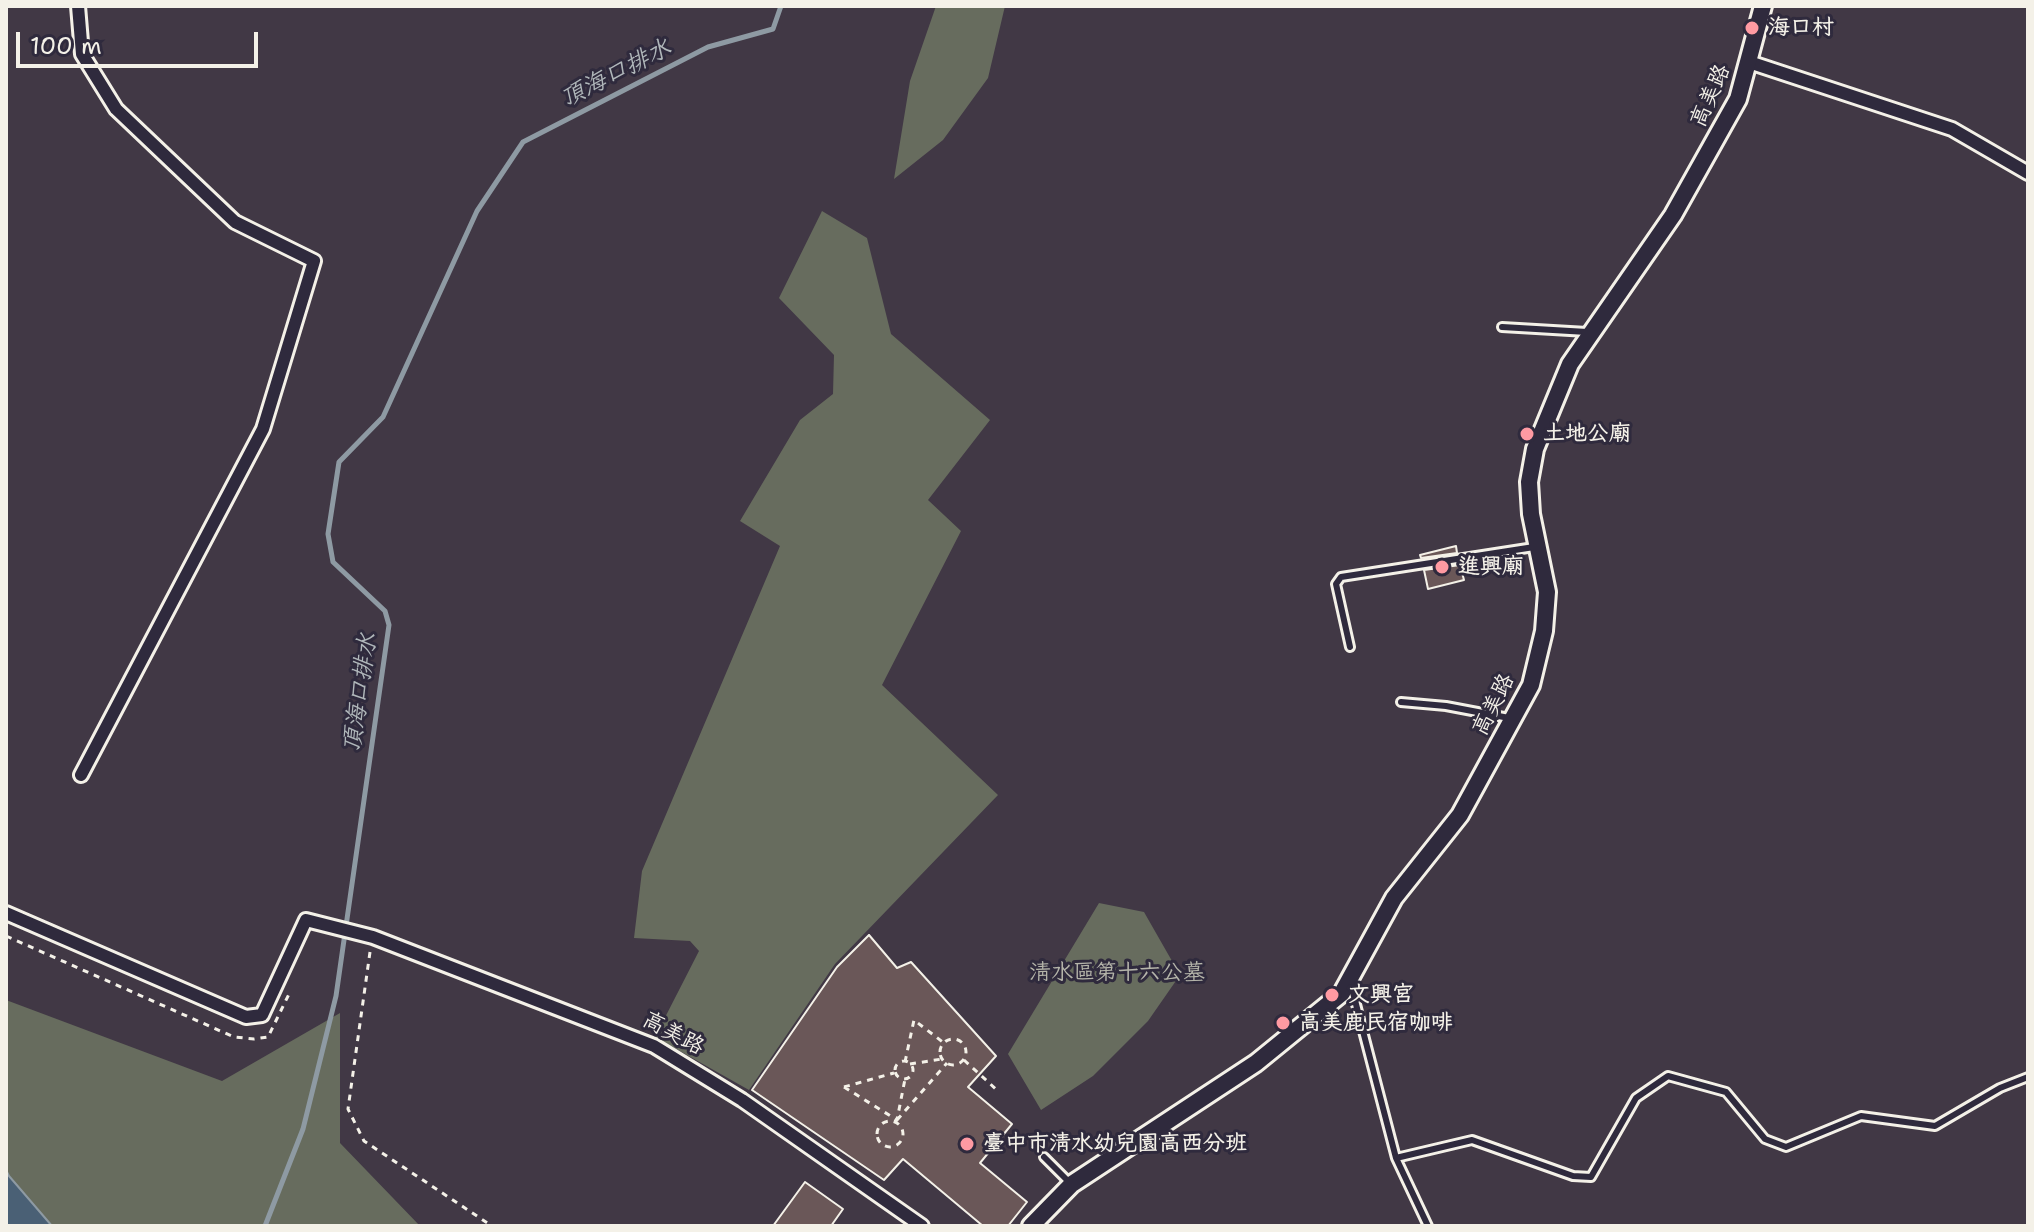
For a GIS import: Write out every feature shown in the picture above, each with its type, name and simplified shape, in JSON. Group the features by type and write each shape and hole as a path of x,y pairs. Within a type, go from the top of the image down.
{"street":[{"path":"78,6 82,54 116,109 235,222 314,261 263,429 81,775"},
{"name":"高美路","path":"1031,1226 1072,1184 1256,1063 1342,993 1394,898 1460,815 1531,685 1544,631 1547,592 1529,482 1535,449 1570,364 1673,215 1738,99 1763,6"},
{"name":"高美路","path":"1749,62 1952,129 2028,173"},
{"name":"高美路","path":"6,913 246,1017 262,1015 306,920 654,1046 742,1100 922,1226"}],"lane":[{"path":"1502,327 1591,332"},
{"path":"1350,647 1336,584 1341,577 1538,547"},
{"path":"1401,702 1446,706 1513,719"},
{"path":"1349,979 1396,1158 1428,1226"},
{"path":"1396,1158 1472,1140 1573,1176 1591,1177 1636,1098 1668,1076 1726,1092 1765,1139 1786,1147 1861,1116 1935,1126 2000,1088 2028,1077"},
{"path":"1044,1157 1072,1184"}],"path":[{"path":"372,943 348,1109 364,1141 492,1226"},
{"path":"898,1122 905,1079 912,1072 908,1063 914,1020 944,1043"},
{"path":"944,1043 951,1039 963,1044 964,1060 998,1091"},
{"path":"942,1059 944,1043"},
{"path":"896,1073 897,1065 942,1059 954,1065 964,1060"},
{"path":"898,1122 947,1063"},
{"path":"898,1122 891,1121 880,1126 878,1137 883,1144 896,1145 902,1139 903,1131 898,1122 844,1087 896,1073 905,1079"}],"green space":[{"path":"936,6 1005,6 988,78 943,140 894,179 910,81"},
{"path":"822,211 867,238 891,334 990,420 928,500 961,531 882,685 998,795 835,964 749,1090 655,1037 699,951 690,941 634,938 642,871 780,546 740,521 800,420 833,394 834,355 779,298"},
{"name":"清水區第十六公墓","path":"1099,903 1144,912 1180,975 1148,1021 1093,1076 1041,1110 1008,1054"},
{"path":"6,1000 222,1081 340,1013 340,1143 420,1226 6,1226"}],"water":[{"path":"6,1170 9,1176 52,1226 6,1226"}],"building":[{"path":"1456,546 1457,553 1421,558 1420,555"},
{"path":"1460,565 1464,580 1428,589 1424,570"},
{"path":"869,935 897,968 911,962 996,1056 968,1087 1012,1124 980,1163 1027,1202 1008,1226 983,1226 903,1159 884,1180 752,1090 837,967"},
{"path":"805,1182 843,1209 831,1226 773,1226"}],"waterway":[{"name":"頂海口排水","path":"265,1226 303,1129 336,996 389,625 385,611 333,562 328,534 339,462 383,417 477,211 523,142 708,47 773,29 781,6"}],"place":[{"name":"海口村","path":"1752,28"},
{"name":"土地公廟","path":"1527,434"},
{"name":"進興廟","path":"1442,567"},
{"name":"文興宮","path":"1332,995"},
{"name":"高美鹿民宿咖啡","path":"1283,1023"},
{"name":"臺中市清水幼兒園高西分班","path":"967,1144"}]}
